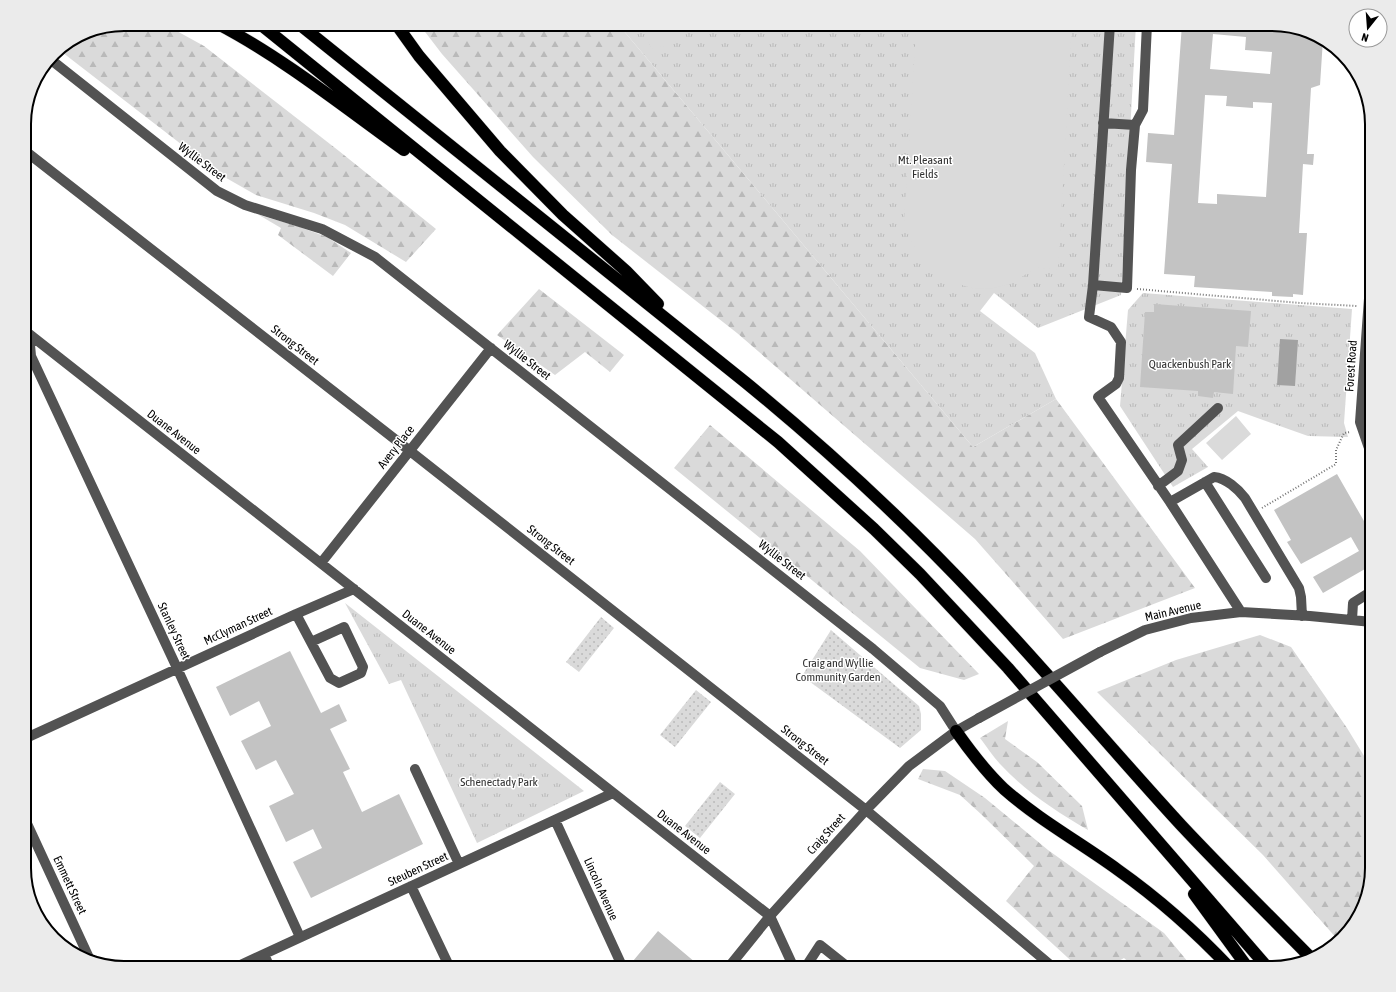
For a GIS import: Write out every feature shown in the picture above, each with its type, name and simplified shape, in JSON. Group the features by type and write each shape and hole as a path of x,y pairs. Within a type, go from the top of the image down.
{"highway":[{"path":"230,31 264,51 319,88 518,232"},
{"path":"269,31 778,442 874,529 920,574 988,646 1262,961"},
{"path":"308,31 794,423 891,511 938,556 982,602 1182,826 1307,954"},
{"path":"401,31 419,56 500,151 562,215 626,271 695,342"},
{"path":"956,730 976,758 1003,788 1147,891 1200,936 1223,961"},
{"path":"1162,847 1243,961"}],"street":[{"path":"1110,31 1093,285 1088,317 1111,327 1121,342 1119,378 1116,384 1098,397 1170,502 1241,612"},
{"path":"1093,285 1128,288 1131,170 1135,125 1143,110 1147,31"},
{"name":"Wyllie Street","path":"54,62 217,191 245,205 322,229 375,257 873,649 940,706 956,730"},
{"path":"1104,123 1135,125"},
{"name":"Strong Street","path":"31,155 410,451 866,810 1046,961"},
{"name":"Duane Avenue","path":"31,338 321,563 770,916 791,961"},
{"name":"Avery Place","path":"321,563 491,348"},
{"name":"Stanley Street","path":"31,356 177,668 300,937"},
{"name":"Forest Road","path":"1365,362 1360,422 1365,436"},
{"path":"1158,486 1178,471 1182,460 1178,445 1218,408"},
{"path":"1170,502 1214,477 1222,479 1242,493 1299,588 1302,616"},
{"path":"1205,482 1266,578"},
{"name":"McClyman Street","path":"31,736 177,668 354,589"},
{"path":"1352,620 1353,603 1365,595"},
{"name":"Main Avenue","path":"956,730 1100,652 1145,630 1191,618 1241,612 1365,621"},
{"path":"296,614 310,642 330,678 339,683 361,674 363,667 344,627 310,642"},
{"name":"Craig Street","path":"734,961 770,916 866,810 909,766 956,730"},
{"path":"415,768 459,864"},
{"name":"Steuben Street","path":"249,961 613,793"},
{"name":"Lincoln Avenue","path":"555,820 620,961"},
{"name":"Emmett Street","path":"31,832 87,954"},
{"path":"411,886 447,961"},
{"path":"810,961 820,945 840,961"},
{"path":"264,954 267,961"}],"path":[{"path":"1128,288 1300,303 1357,306"},
{"path":"1255,513 1336,464 1336,450 1344,434 1350,432"}],"green space":[{"path":"124,31 177,31 204,46 436,229 406,262 345,225 314,213 256,195 221,175 63,53 88,38 106,33"},
{"path":"424,31 624,31 973,447 1056,399 1195,588 1063,639 975,539 737,333 612,235 533,157 442,54"},
{"name":"Mt. Pleasant Fields","path":"624,31 1136,31 1121,295 1038,328 994,293 980,311 1035,353 1056,399 973,447"},
{"path":"645,31 690,31 673,44 651,49"},
{"path":"916,31 1072,31 1058,270 1036,267 1013,283 994,288 975,289 958,284 940,276 920,258 904,223"},
{"path":"259,215 297,226 327,237 351,253 333,276 278,235 281,228"},
{"path":"539,289 624,355 610,372 585,352 555,375 497,335"},
{"name":"Quackenbush Park","path":"1143,293 1352,309 1344,423 1348,437 1308,436 1238,411 1192,449 1208,467 1173,487 1120,406 1128,310"},
{"path":"1236,416 1251,434 1222,460 1206,443"},
{"path":"710,425 860,551 979,674 964,680 920,668 674,468"},
{"name":"Schenectady Park","path":"345,603 584,791 477,843 401,680 389,684"},
{"path":"601,617 614,628 579,672 566,662"},
{"name":"Craig and Wyllie Community Garden","path":"831,630 919,706 921,714 921,730 900,748 802,676"},
{"path":"1260,635 1291,647 1347,728 1365,758 1365,874 1363,886 1360,898 1349,920 1335,937 1263,855 1097,692 1176,660"},
{"path":"696,690 711,702 675,747 660,735"},
{"path":"1008,721 1005,739 1037,762 1082,806 1088,830 1053,809 1031,793 998,762 980,738"},
{"path":"923,769 945,771 985,798 1048,850 1164,933 1187,961 1127,961 1124,958 1119,961 1071,961 1006,901 1034,866 960,795 918,779"},
{"path":"720,782 735,794 700,838 685,826"}],"shaded area":[{"path":"1280,339 1298,340 1295,386 1277,385"}],"building":[{"path":"1181,31 1278,31 1302,36 1323,46 1320,85 1311,88 1307,154 1314,154 1313,165 1303,164 1299,233 1307,233 1303,295 1293,294 1293,297 1272,296 1272,292 1194,287 1195,276 1164,274 1172,164 1146,162 1148,133 1174,135","holes":["1213,34 1246,37 1245,50 1272,52 1270,74 1210,69","1205,95 1227,96 1226,106 1253,108 1253,102 1272,103 1266,197 1217,194 1217,204 1198,203"]},
{"path":"1154,304 1251,311 1248,347 1236,346 1233,394 1214,392 1213,398 1198,396 1198,391 1140,387 1145,312 1154,312"},
{"path":"1337,474 1365,523 1365,569 1323,593 1313,577 1359,551 1351,537 1301,564 1287,542 1291,540 1274,510"},
{"path":"290,651 321,713 339,704 347,721 330,729 350,769 343,772 362,812 399,794 423,844 311,898 293,862 322,848 313,829 286,842 269,806 294,794 276,760 256,770 241,741 271,726 259,701 230,716 216,687"},
{"path":"658,931 694,961 664,960 633,961"}]}
